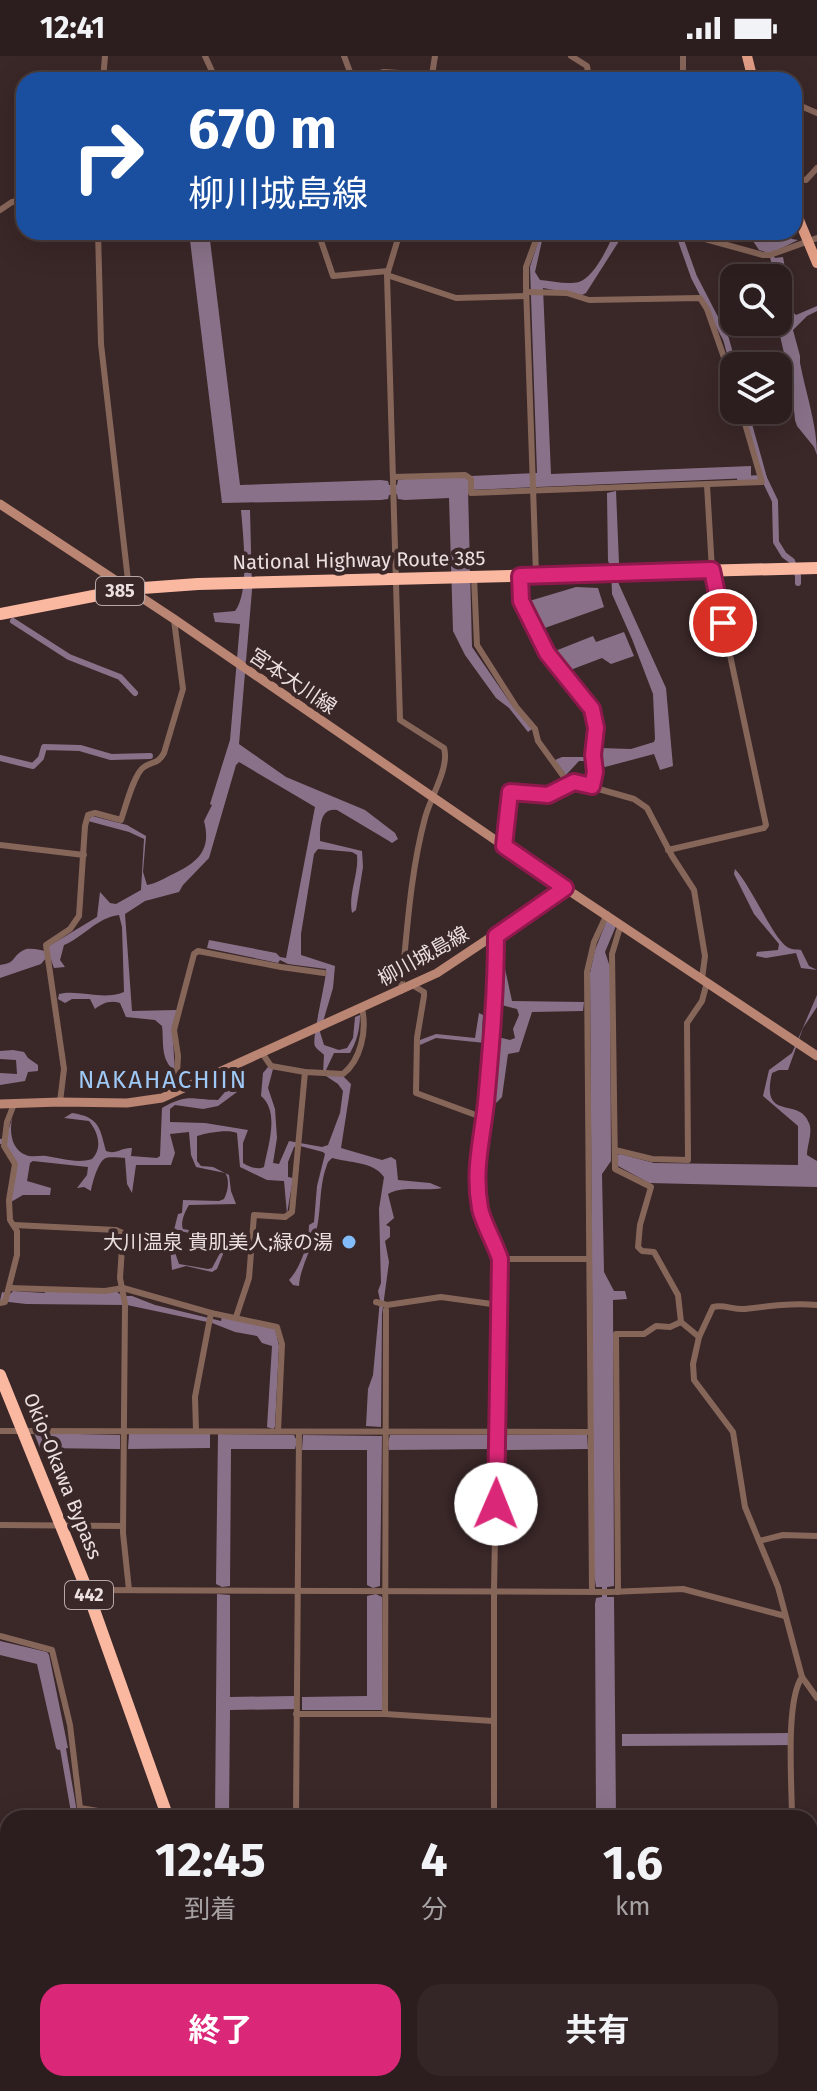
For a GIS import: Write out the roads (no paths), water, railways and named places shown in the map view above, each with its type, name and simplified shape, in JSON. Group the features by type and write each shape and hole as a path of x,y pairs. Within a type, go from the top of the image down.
{"highway":[{"name":"National Highway Route 385","path":"0,614 129,589 257,581 817,568"},
{"name":"Okio-Okawa Bypass","path":"0,1375 58,1525 87,1590 165,1810"},
{"name":"Okio-Okawa Bypass","path":"0,1391 20,1431"},
{"name":"Okio-Okawa Bypass","path":"58,1525 158,1810"}],"main road":[{"path":"802,222 812,240 817,263"},
{"name":"宮本大川線","path":"0,504 174,619 565,888"},
{"path":"565,888 817,1056"},
{"name":"柳川城島線","path":"0,1104 127,1103 162,1098 437,973 565,888"}],"street":[{"path":"571,56 587,66 588,72"},
{"path":"802,180 806,180 817,168"},
{"path":"98,240 101,344 129,589"},
{"path":"321,240 333,276 388,273 456,298 567,293 589,300 700,298 722,352"},
{"path":"398,240 388,273 400,720 446,752 415,854 401,991"},
{"path":"536,240 526,267 536,575"},
{"path":"710,240 752,253 772,254 812,240"},
{"path":"393,479 465,475 471,479 471,493 762,482 745,424"},
{"path":"668,850 764,828 766,825 712,570 707,485"},
{"path":"520,576 521,601 547,653 592,709 596,728 592,786"},
{"path":"474,577 477,645 569,784"},
{"path":"60,1102 64,1069 46,950 48,942 70,929 79,916 88,815 95,813 121,820 137,775 143,767 160,760 164,753 183,689 174,619"},
{"path":"504,846 510,792 548,795 569,784 592,786 634,799 647,808 668,850 694,890 705,956 702,1001 687,1023 688,1160 652,1159 615,1150"},
{"path":"0,845 84,855"},
{"path":"592,1592 587,972 594,942 607,914"},
{"path":"621,924 612,954 615,1169 651,1187 640,1225 638,1247 642,1251 654,1252 678,1295 681,1322 699,1337"},
{"path":"494,1810 500,1259 480,1210 476,1170 484,1118 495,993 496,936"},
{"path":"176,1092 178,1056 174,1030 194,954 198,951 324,973"},
{"path":"412,985 424,992 417,1038 416,1093 484,1118"},
{"path":"262,1053 271,1066 343,1074 358,1053 364,1026 362,1009"},
{"path":"236,1317 249,1278 254,1215 285,1217 292,1212 305,1072"},
{"path":"3,1302 17,1255 17,1231 10,1220 9,1193 15,1164 4,1149 5,1130 14,1104"},
{"path":"14,1225 121,1231 123,1236 120,1278 124,1296 123,1526 129,1590"},
{"path":"500,1259 589,1259"},
{"path":"9,1290 105,1291 210,1318 236,1317 277,1327 281,1339 273,1432"},
{"path":"376,1302 386,1308 441,1297 499,1305"},
{"path":"817,1305 776,1304 741,1309 717,1305 710,1310 699,1337 693,1364 694,1380 733,1432 742,1495 778,1587 802,1677 817,1698"},
{"path":"385,1714 378,1591 386,1432 386,1308"},
{"path":"196,1430 195,1397 210,1318"},
{"path":"618,1592 616,1334 644,1334 656,1326 670,1327 681,1322"},
{"path":"0,1431 386,1432 498,1439 591,1432"},
{"path":"296,1810 299,1434"},
{"path":"0,1525 123,1526"},
{"path":"759,1541 783,1535 817,1536"},
{"path":"87,1590 618,1592 683,1589 785,1616"},
{"path":"0,1636 52,1650 70,1725 80,1808 92,1810"},
{"path":"792,1810 792,1718 798,1683 802,1677"},
{"path":"296,1714 385,1714 493,1721"}],"waterway":[{"path":"681,240 694,277 730,352"},
{"path":"749,424 764,478 775,501 776,542 792,561 798,583"},
{"path":"740,479 764,478"},
{"path":"13,621 69,657 120,677 135,693"},
{"path":"0,758 33,766 41,758 44,747 80,748 111,757 150,756"},
{"path":"62,1743 74,1810"}],"place":[{"name":"大川温泉 貴肌美人;緑の湯","path":"349,1242"}],"district":[{"name":"NAKAHACHIIN","path":"163,1080"}]}
